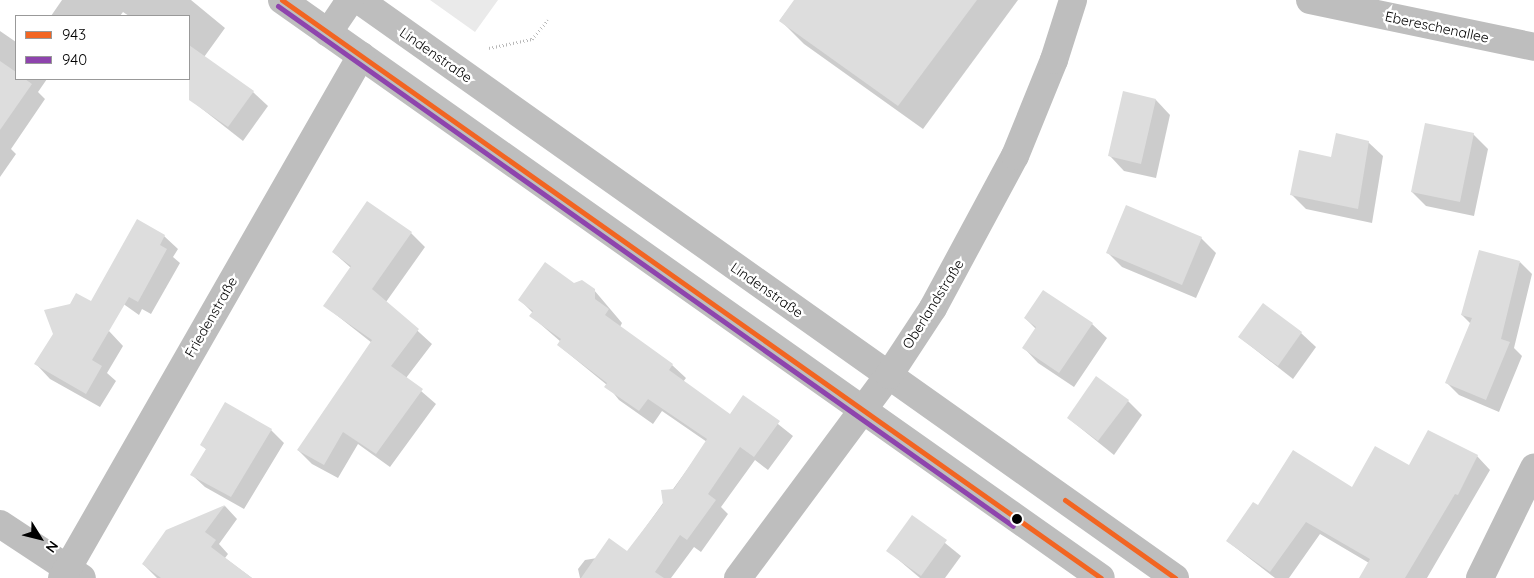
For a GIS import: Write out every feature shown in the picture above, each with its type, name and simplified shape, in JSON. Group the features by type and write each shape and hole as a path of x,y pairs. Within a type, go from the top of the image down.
{"street":[{"path":"282,0 591,216 863,411 1101,578"},
{"path":"328,33 350,0"},
{"name":"Lindenstraße","path":"359,0 1175,578"},
{"name":"Oberlandstraße","path":"738,578 889,375 933,308 1015,156 1054,60 1073,0"},
{"name":"Ebereschenallee","path":"1310,0 1534,47"},
{"name":"Friedenstraße","path":"71,574 361,56"},
{"path":"591,216 616,182"},
{"path":"1480,578 1534,468"},
{"path":"0,524 71,574"}],"path":[{"path":"489,48 532,39 548,20"}],"shaded area":[{"path":"430,0 498,0 475,32"}],"building":[{"path":"794,0 977,0 898,106 779,21"},
{"path":"190,46 254,91 228,127 189,100"},
{"path":"0,61 15,71 15,80 26,80 32,84 0,130"},
{"path":"1123,91 1156,99 1141,164 1108,156"},
{"path":"1425,123 1474,133 1460,202 1411,192"},
{"path":"1336,133 1369,141 1358,209 1290,195 1299,150 1331,157"},
{"path":"367,201 412,232 372,289 419,329 391,366 423,389 376,454 343,432 324,465 297,450 372,340 323,306 351,266 332,252"},
{"path":"1126,205 1202,237 1182,285 1106,253"},
{"path":"137,219 165,235 160,245 167,249 138,302 129,297 92,360 102,366 86,394 34,364 53,334 44,310 70,304 76,293 91,301"},
{"path":"1479,250 1520,261 1501,339 1510,342 1486,400 1445,383 1472,318 1461,315"},
{"path":"545,262 574,283 582,280 595,289 595,299 609,309 605,315 673,364 669,370 730,414 743,395 780,421 754,457 740,447 708,494 716,500 687,540 680,535 655,572 664,578 581,578 609,538 627,551 663,504 661,490 674,489 707,439 648,399 639,411 604,387 607,383 557,345 561,339 529,316 533,311 518,300"},
{"path":"1043,290 1093,323 1059,373 1022,348 1036,327 1024,318"},
{"path":"1263,303 1302,332 1278,366 1238,337"},
{"path":"1096,376 1129,400 1098,441 1067,418"},
{"path":"225,402 272,429 231,497 190,475 206,449 200,445"},
{"path":"1428,430 1478,455 1458,495 1455,494 1405,578 1359,578 1370,559 1306,522 1270,572 1226,541 1253,502 1258,505 1293,450 1352,487 1375,446 1409,465"},
{"path":"225,505 205,532 216,540 211,547 252,578 161,578 142,564 166,530"},
{"path":"912,515 947,540 921,576 886,551"}],"transit line":[{"name":"943","path":"282,0 1101,578"},
{"name":"940","path":"278,6 1013,526"},
{"name":"943","path":"1065,500 1175,578"}]}
